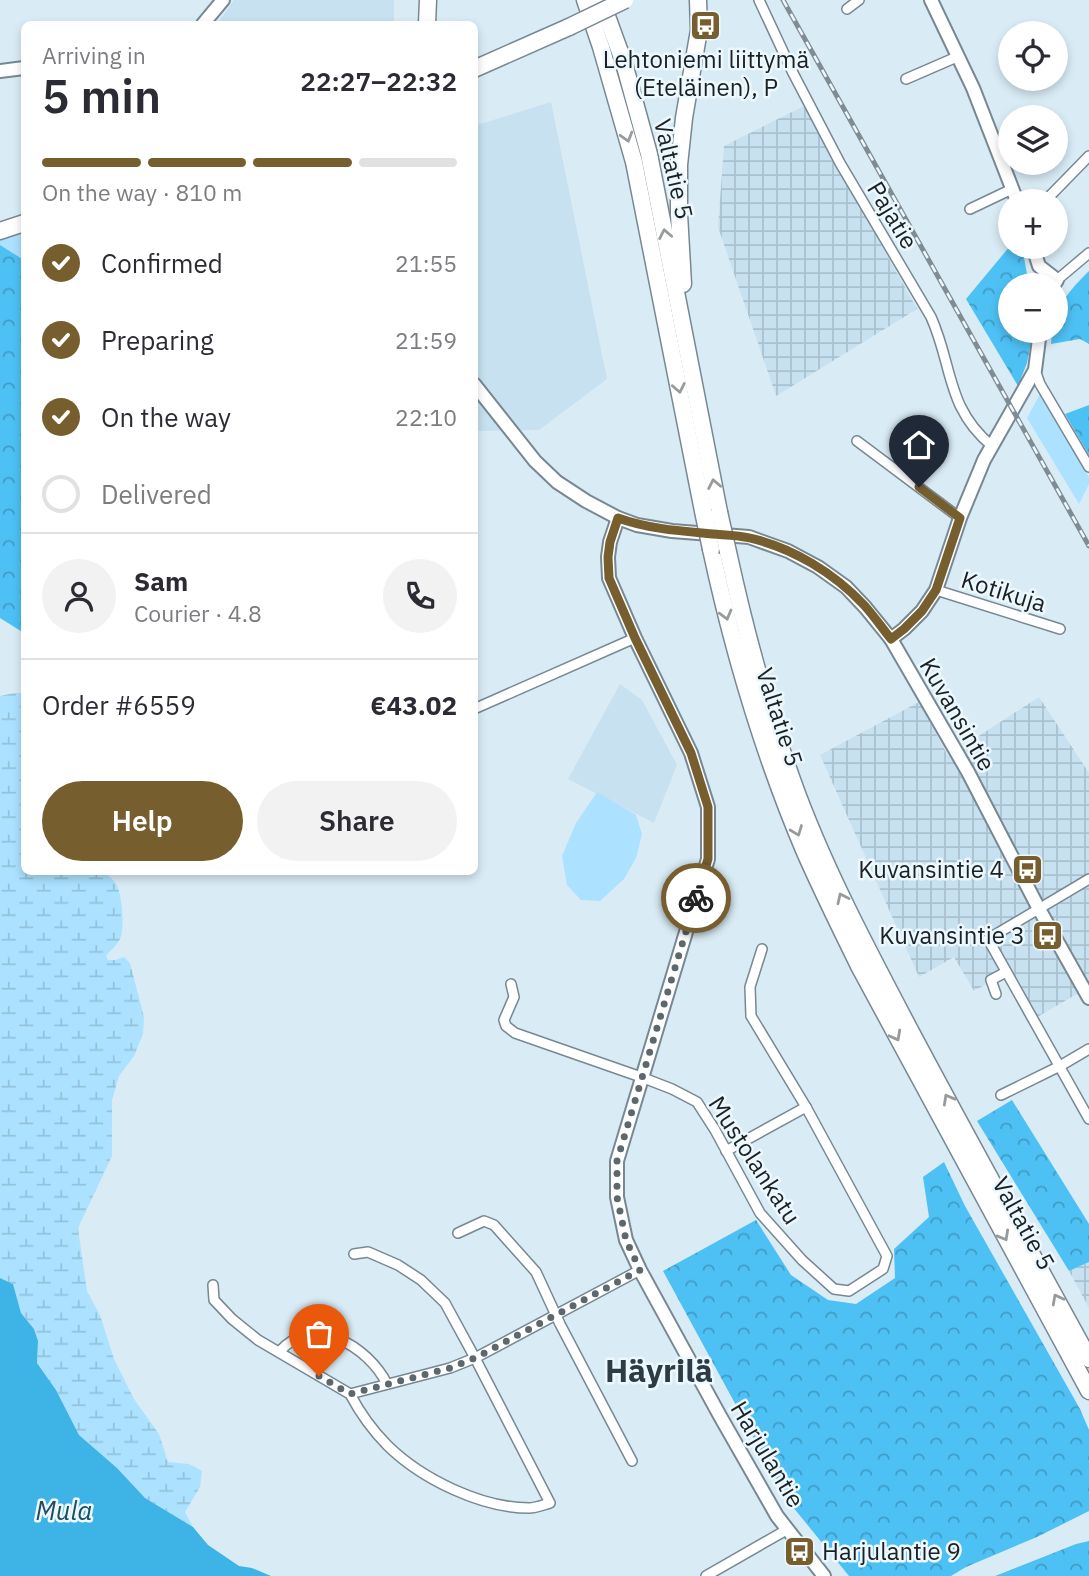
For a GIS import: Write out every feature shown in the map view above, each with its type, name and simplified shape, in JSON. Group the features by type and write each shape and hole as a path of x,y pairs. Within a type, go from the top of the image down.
{"highway":[{"path":"417,0 417,21"},
{"path":"427,21 428,0"},
{"path":"575,0 601,47"},
{"name":"Valtatie 5","path":"585,0 634,162 720,550 766,704 799,797 848,911 1089,1359"},
{"name":"Valtatie 5","path":"601,0 624,64 649,154 687,349 711,512"},
{"path":"478,67 625,0"},
{"path":"687,349 679,214 679,165 699,30 698,0"},
{"path":"0,231 21,224"},
{"name":"Valtatie 5","path":"720,550 722,601 750,702 803,848 865,977 1089,1391"}],"street":[{"path":"206,21 223,0"},
{"name":"Pajatie","path":"759,0 840,163 931,317 940,337 952,389 960,407 971,426 992,446"},
{"path":"847,9 859,0"},
{"path":"931,0 974,88 1012,189"},
{"path":"906,79 959,56"},
{"path":"0,71 21,68"},
{"path":"1057,189 1089,156"},
{"path":"970,209 998,200"},
{"path":"1067,273 1089,253"},
{"path":"891,639 922,611 936,590 960,518 984,460 1035,370 1038,343"},
{"path":"1035,370 1040,384 1089,467"},
{"path":"478,389 535,461 557,482 618,518"},
{"path":"857,441 960,518"},
{"name":"Kuvansintie","path":"618,518 637,525 749,537 788,551 818,567 846,587 891,639 968,772 1089,998"},
{"name":"Harjulantie","path":"618,518 610,542 609,578 691,753 708,807 708,859 617,1161 617,1197 626,1240 640,1270 778,1516 824,1576"},
{"name":"Kotikuja","path":"936,590 1060,629"},
{"path":"478,707 635,638"},
{"path":"1089,879 988,939 1089,1119"},
{"name":"Mustolankatu","path":"511,984 514,997 503,1020 515,1034 641,1077 697,1102 760,1213 802,1260 834,1289 849,1291 883,1269 887,1256 806,1107 751,1016 750,987 762,950"},
{"path":"996,994 991,980 1006,972"},
{"path":"1000,1095 1089,1049"},
{"path":"726,1150 806,1107"},
{"path":"458,1233 484,1221 494,1225 536,1272 632,1461"},
{"path":"212,1285 214,1300 232,1319 258,1340 350,1394 370,1426 388,1446 429,1477 481,1500 505,1506 532,1508 550,1503 445,1303 421,1280 383,1258 368,1252 354,1254"},
{"path":"350,1394 450,1368 475,1358 640,1270"},
{"path":"279,1352 287,1343 300,1336 319,1335 334,1338 363,1352 380,1371 387,1384"},
{"path":"706,1576 788,1529"}],"shaded area":[{"path":"234,0 394,0 394,21 220,20"},
{"path":"551,102 607,379 539,430 478,431 478,125"},
{"path":"804,106 917,309 776,396 718,227 724,146"},
{"path":"620,684 642,700 677,765 654,823 568,779"},
{"path":"1039,697 1089,773 1089,987 1027,1023 1006,973 974,991 954,957 919,977 820,755 919,702 948,756"},
{"path":"1089,1262 1089,1308 1069,1271"}],"green space":[{"path":"21,235 21,258 0,245 0,238"},
{"path":"0,245 21,258 21,631 0,618"},
{"path":"999,259 1024,259 1027,273 998,273 998,343 1031,343 1018,386 966,299"},
{"path":"1089,271 1089,344 1080,339 1068,341 1070,291"},
{"path":"1040,394 1089,477 1089,484 1079,504 1027,418"},
{"path":"1089,405 1089,455 1065,414"},
{"path":"21,693 21,875 107,875 114,880 119,893 122,934 106,956 108,960 124,957 130,963 144,1017 143,1034 134,1056 119,1076 112,1100 112,1156 78,1228 87,1291 100,1315 114,1359 134,1399 159,1434 168,1462 189,1464 202,1471 200,1487 185,1512 193,1527 145,1498 117,1468 79,1435 56,1390 37,1363 38,1341 34,1329 21,1313 13,1284 0,1278 0,696"},
{"path":"597,792 636,815 642,834 636,858 624,879 600,901 581,900 567,885 562,856 576,823"},
{"path":"1012,1100 1089,1224 1089,1262 1069,1271 977,1121"},
{"path":"944,1162 965,1206 1080,1409 1089,1430 1089,1511 951,1576 849,1576 788,1501 663,1271 756,1220 791,1275 828,1300 856,1304 895,1278 894,1249 929,1217 923,1177"},
{"path":"1089,1541 1089,1576 995,1576 1076,1544"}],"water":[{"name":"Mula","path":"0,1278 13,1284 21,1313 34,1329 38,1341 37,1363 56,1390 79,1435 117,1468 145,1498 193,1527 208,1545 239,1566 271,1576 0,1576"}],"railway":[{"path":"783,0 1089,546"}],"way so far":[{"path":"319,1376 350,1394 450,1368 475,1358 640,1270 626,1240 617,1197 617,1161 696,898"}],"place":[{"name":"Lehtoniemi liittymä (Eteläinen), P","path":"706,25"},
{"name":"Kuvansintie 4","path":"1027,869"},
{"name":"Kuvansintie 3","path":"1048,935"},
{"name":"Harjulantie 9","path":"799,1551"}],"district":[{"name":"Häyrilä","path":"659,1370"}],"route":[{"path":"696,898 708,859 708,807 691,753 609,578 610,542 618,518 637,525 749,537 788,551 818,567 846,587 891,639 922,611 936,590 960,518 919,487"}]}
